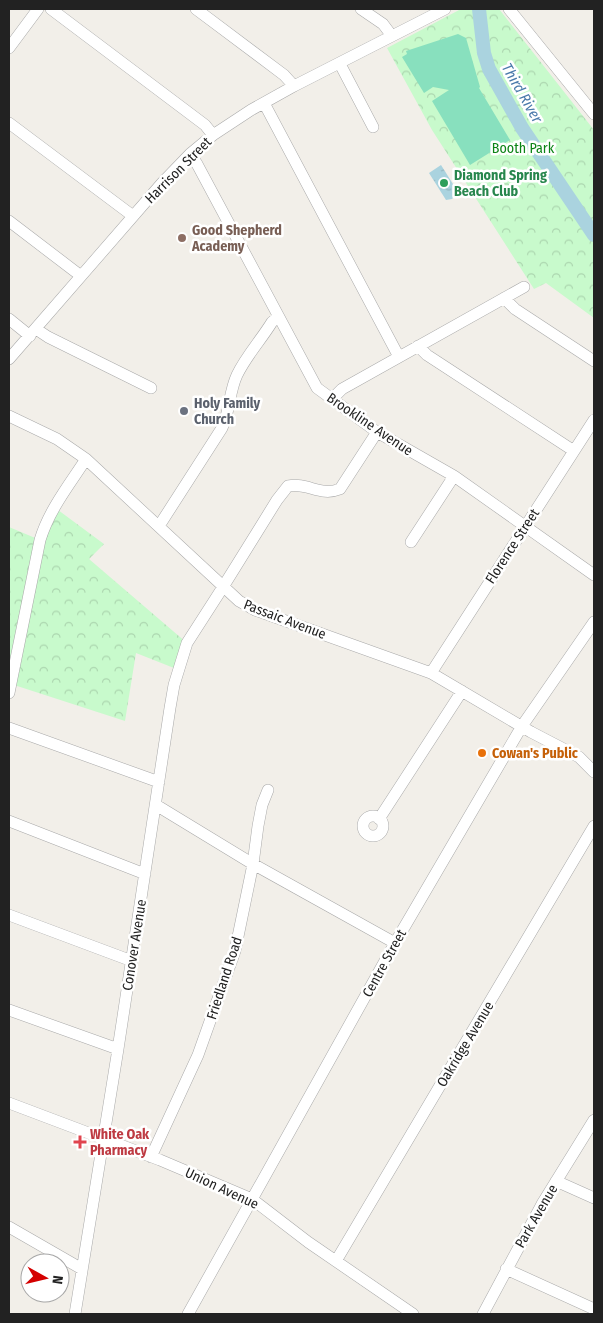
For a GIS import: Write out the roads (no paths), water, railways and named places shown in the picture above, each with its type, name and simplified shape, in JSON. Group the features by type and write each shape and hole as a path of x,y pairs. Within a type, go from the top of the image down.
{"street":[{"path":"9,48 38,9"},
{"path":"51,9 205,125 213,135"},
{"path":"196,9 284,74 294,86"},
{"path":"362,9 384,24 392,36"},
{"name":"Harrison Street","path":"9,359 162,183 190,154 213,135 294,86 445,9"},
{"path":"510,9 594,114"},
{"path":"340,64 373,127"},
{"path":"264,103 399,357"},
{"path":"9,123 133,216"},
{"name":"Brookline Avenue","path":"190,154 202,172 314,384 377,432 454,476 594,575"},
{"path":"9,221 81,276"},
{"path":"332,399 342,389 524,287"},
{"path":"504,298 515,309 594,361"},
{"path":"159,526 225,422 235,381 240,370 272,322 278,317"},
{"path":"9,320 48,337 151,388"},
{"path":"418,346 427,356 574,451"},
{"name":"Passaic Avenue","path":"9,416 57,440 86,460 239,601 255,610 432,673 579,758 594,772"},
{"name":"Florence Street","path":"432,673 594,420"},
{"name":"Conover Avenue","path":"75,1314 146,874 170,708 187,643 277,500 288,486 295,484 331,492 340,488 377,432"},
{"path":"9,694 40,540 54,507 86,460"},
{"path":"412,542 454,476"},
{"name":"Centre Street","path":"188,1314 395,943 522,726 594,622"},
{"path":"379,819 462,691"},
{"path":"9,728 159,782"},
{"name":"Friedland Road","path":"151,1157 198,1055 235,950 253,864 262,805 268,790"},
{"path":"156,805 253,864 395,943"},
{"path":"9,821 146,874"},
{"name":"Oakridge Avenue","path":"336,1261 594,826"},
{"path":"9,915 132,961"},
{"path":"9,1010 118,1049"},
{"name":"Union Avenue","path":"9,1103 151,1157 252,1199 308,1242 413,1314"},
{"name":"Park Avenue","path":"483,1314 556,1181 594,1120"},
{"path":"556,1181 594,1198"},
{"path":"9,1227 82,1269"},
{"path":"506,1269 594,1309"}],"water":[{"name":"Diamond Spring Beach Club","path":"441,165 458,192 452,199 446,200 429,173"}],"waterway":[{"name":"Third River","path":"479,9 484,53 489,69 522,128 594,235"}],"place":[{"name":"Diamond Spring Beach Club","path":"444,183"},
{"name":"Good Shepherd Academy","path":"182,238"},
{"name":"Holy Family Church","path":"184,411"},
{"name":"Cowan's Public","path":"482,753"},
{"name":"White Oak Pharmacy","path":"80,1142"}],"park label":[{"name":"Booth Park","path":"523,148"}]}
